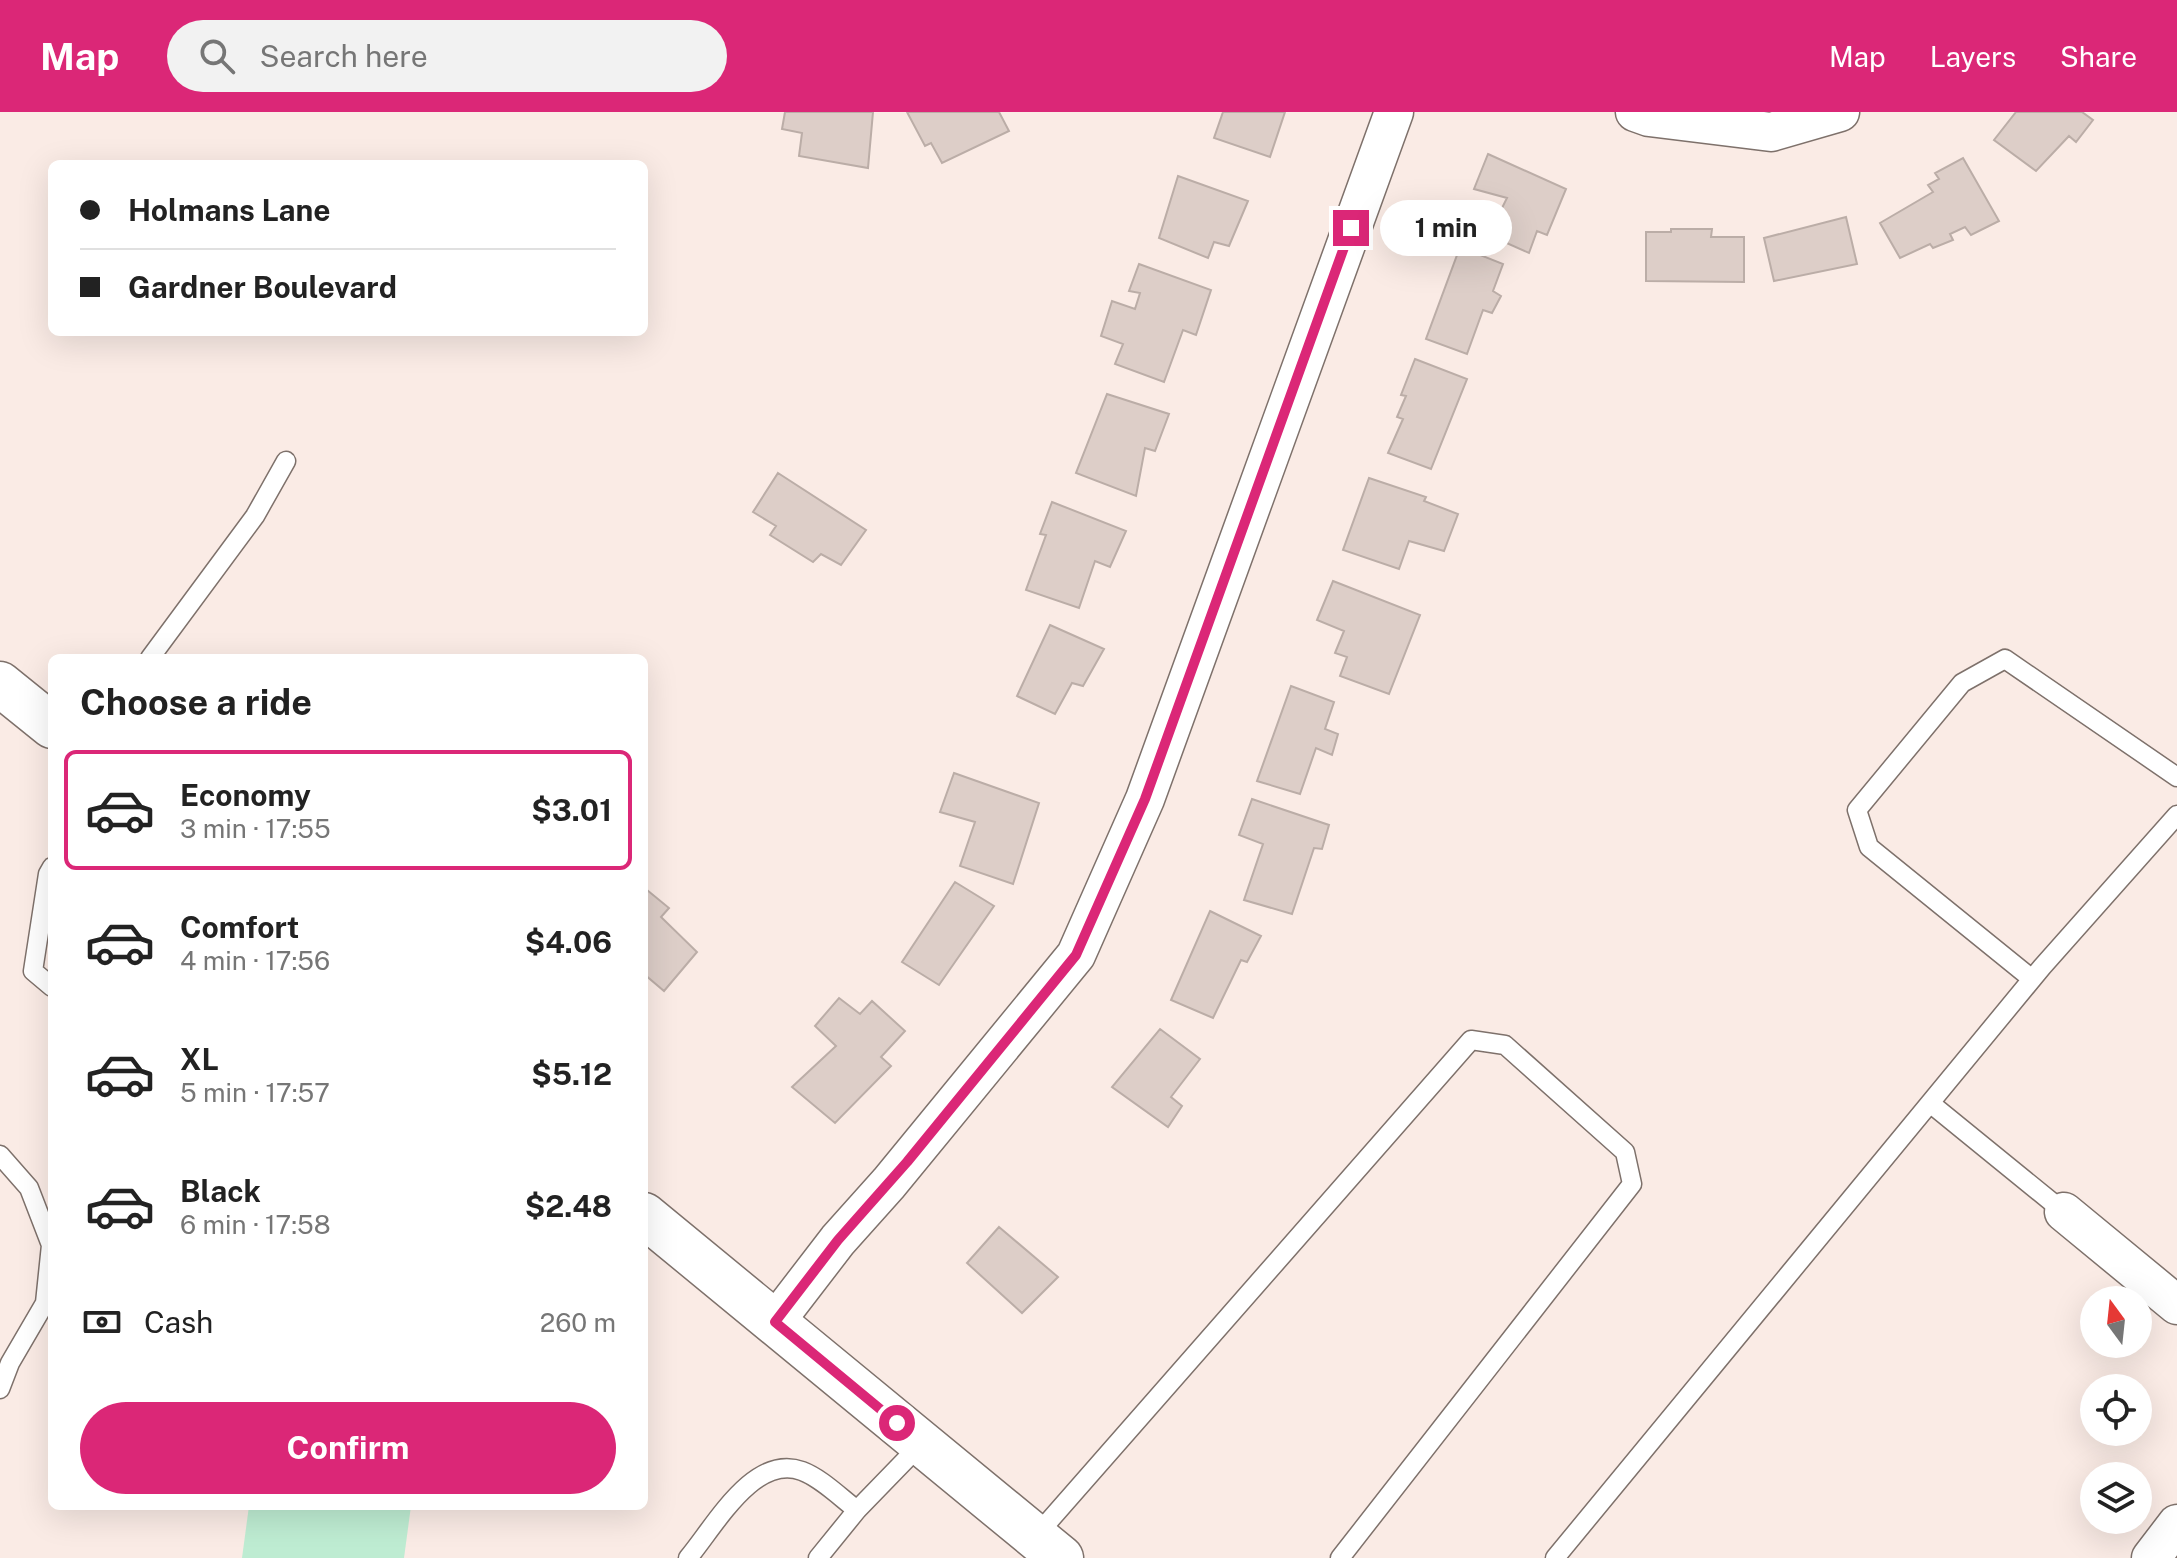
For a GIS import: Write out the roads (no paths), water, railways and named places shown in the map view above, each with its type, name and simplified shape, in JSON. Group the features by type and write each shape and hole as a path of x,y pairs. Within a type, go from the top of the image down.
{"main road":[{"path":"0,684 48,723"},
{"path":"648,1218 1048,1548"}],"street":[{"path":"775,1322 838,1240 899,1172 1076,955 1145,799 1394,112"},
{"path":"1635,112 1649,117 1771,132 1840,112"},
{"path":"2064,1212 2177,1305"},
{"path":"2151,1558 2177,1524"}],"lane":[{"path":"153,654 255,516 286,461"},
{"path":"2032,979 1869,847 1857,810 1962,683 2005,659 2177,777"},
{"path":"1555,1558 2032,979 2177,815"},
{"path":"48,874 33,971 48,984"},
{"path":"1048,1548 1471,1040 1505,1045 1625,1152 1632,1184 1340,1558"},
{"path":"1930,1103 2064,1212"},
{"path":"0,1155 29,1188 48,1237"},
{"path":"0,1389 5,1361 45,1303 48,1274"},
{"path":"818,1558 857,1510 922,1443"},
{"path":"688,1558 750,1484 768,1470 786,1466 806,1472 857,1510"}]}
